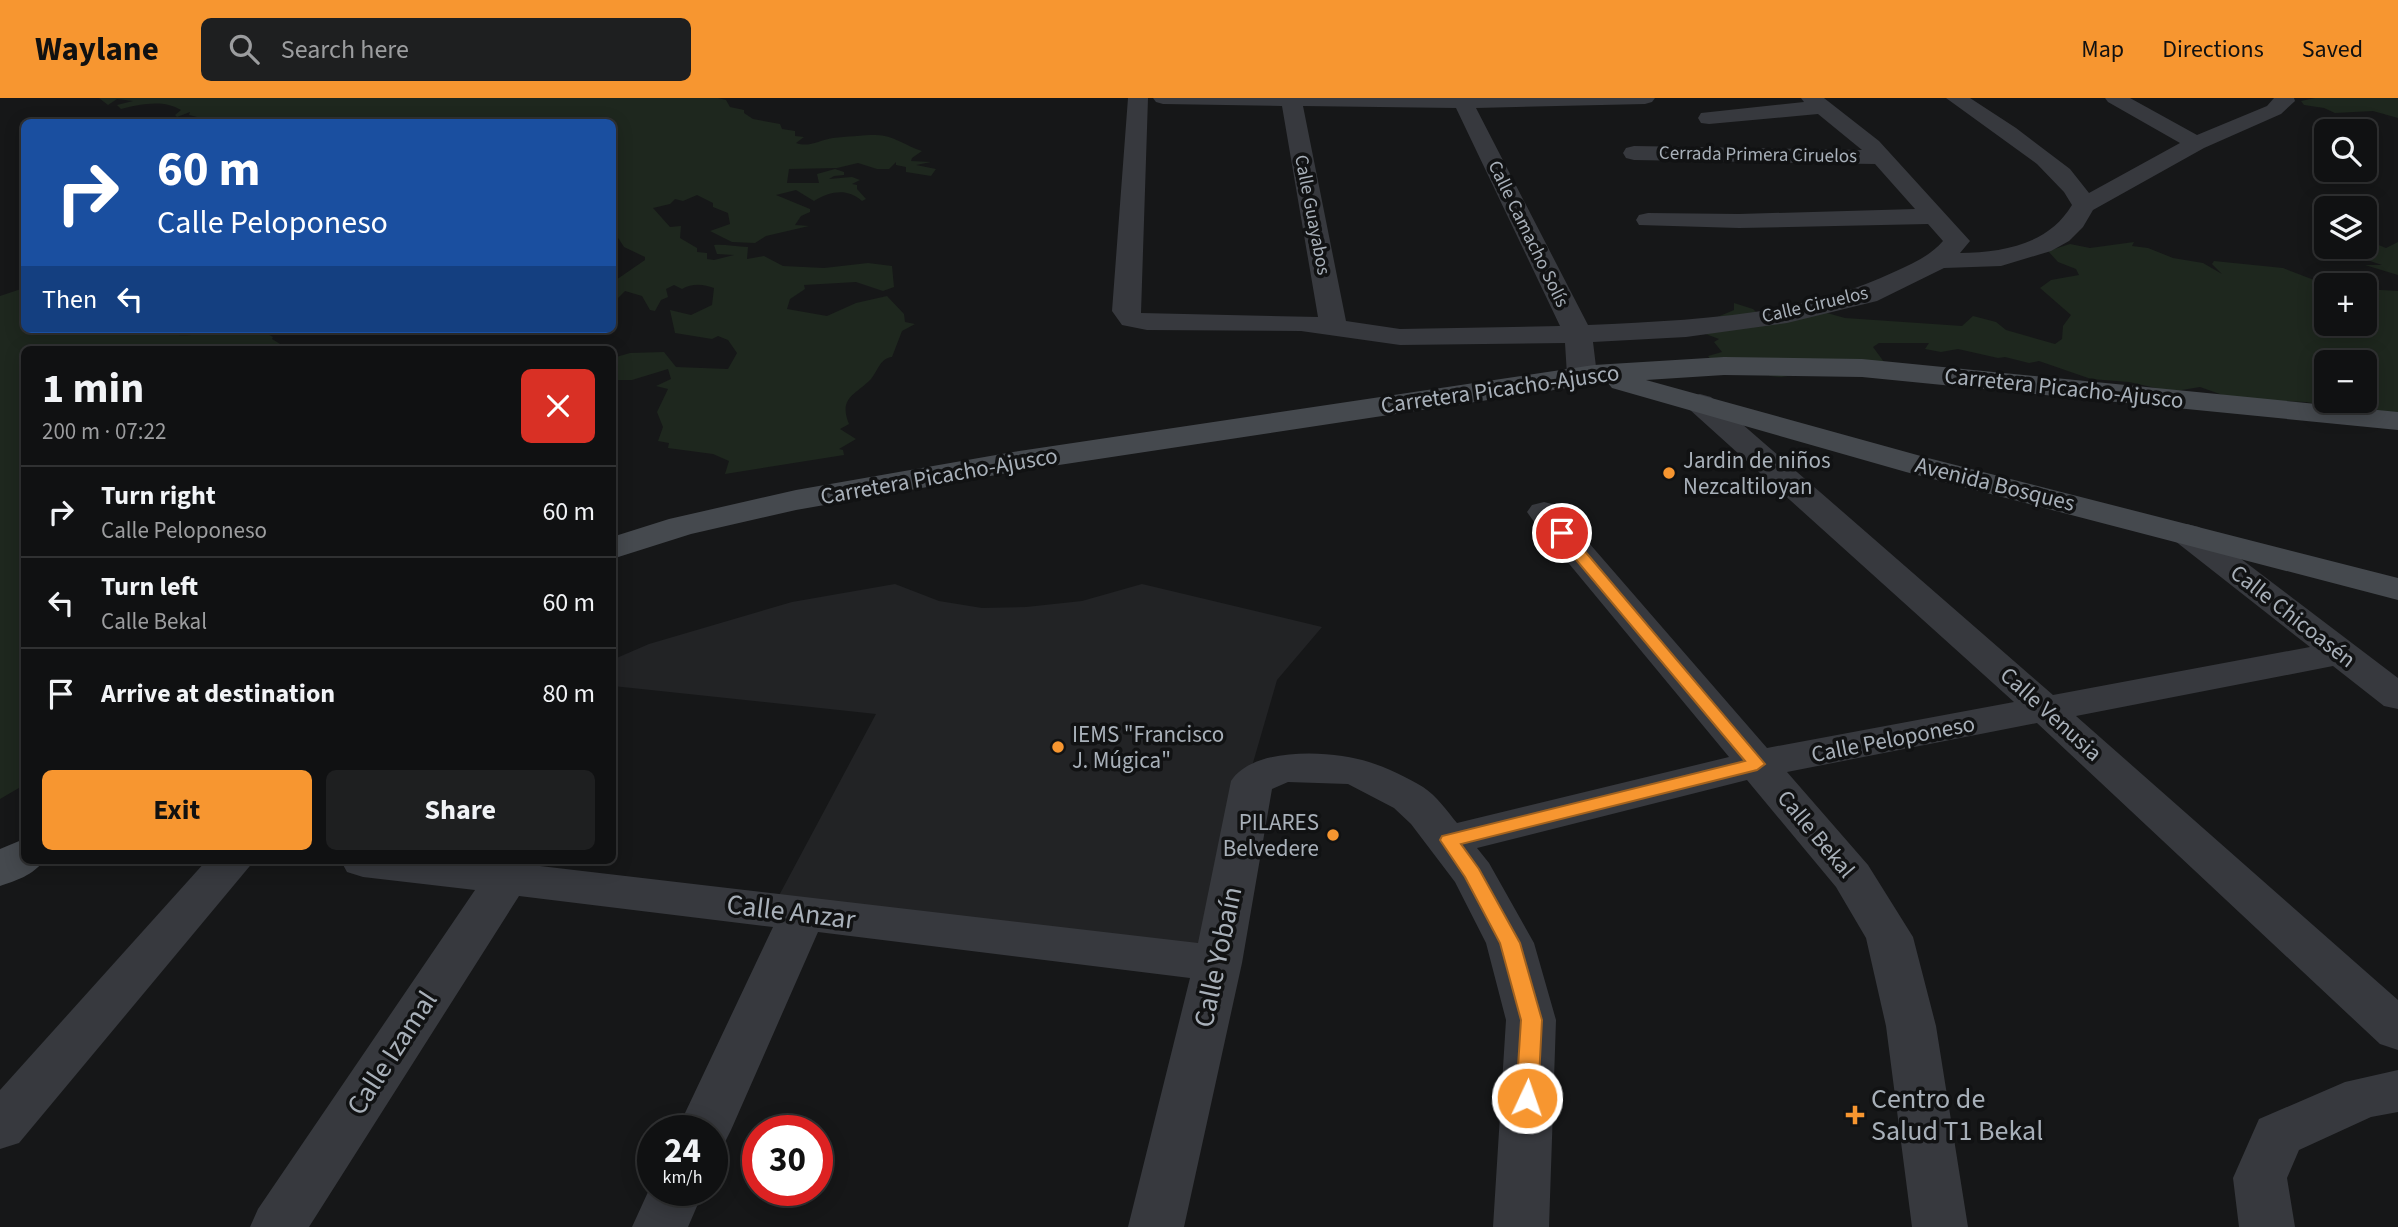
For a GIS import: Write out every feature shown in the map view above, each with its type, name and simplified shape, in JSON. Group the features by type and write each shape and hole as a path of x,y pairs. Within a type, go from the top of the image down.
{"main road":[{"name":"Carretera Picacho-Ajusco","path":"616,548 681,526 796,500 1013,462 1588,374 1724,366 1863,368 2398,421"},
{"name":"Avenida Bosques","path":"1588,374 1917,465 2398,589"},
{"path":"0,870 21,857"}],"street":[{"name":"Calle Ciruelos","path":"1138,98 1126,311 1132,319 1147,323 1301,323 1400,337 1686,329 1787,315 1867,295 1940,260"},
{"path":"1163,98 1645,98"},
{"path":"1956,98 2056,170 2078,190 2084,205"},
{"path":"2115,98 2196,143"},
{"name":"Calle Guayabos","path":"1290,99 1334,329"},
{"path":"1940,260 1968,263 1991,261 2042,246 2056,239 2074,224 2084,205 2196,143 2274,110 2285,99"},
{"name":"Calle Camacho Solís","path":"1461,100 1578,334 1588,374"},
{"path":"1709,118 1816,103 1882,157 1957,242 1940,260"},
{"name":"Cerrada Primera Ciruelos","path":"1634,153 1882,157"},
{"path":"1648,220 1739,221 1936,216"},
{"name":"Calle Venusia","path":"1700,403 2046,710 2398,1030"},
{"name":"Calle Bekal","path":"1544,512 1852,876 1889,937 1911,1026 1940,1227"},
{"name":"Calle Chicoasén","path":"2187,534 2398,697"},
{"name":"Calle Peloponeso","path":"1449,840 1757,764 2340,653"},
{"name":"Calle Yobaín","path":"1156,1227 1218,964 1252,781 1283,768 1327,768 1357,772 1409,798 1449,840"},
{"path":"1449,840 1473,874 1510,943 1531,1020 1521,1227"},
{"path":"0,1127 229,864"},
{"name":"Calle Anzar","path":"387,864 1218,964"},
{"name":"Calle Izamal","path":"278,1227 506,879"},
{"path":"711,1115 803,913"},
{"path":"2267,1227 2260,1178 2278,1135 2363,1097 2398,1091"},
{"path":"660,1227 669,1206"}],"shaded area":[{"path":"99,98 718,98 726,100 730,107 744,110 744,113 753,119 780,124 782,129 795,131 795,136 804,137 796,143 810,144 854,136 888,137 922,151 911,161 931,162 916,165 936,169 931,176 906,172 906,167 896,165 896,162 889,169 877,169 858,163 837,168 789,169 787,183 819,183 817,174 835,169 844,172 844,175 829,179 852,177 860,180 852,184 857,185 857,189 866,199 862,201 851,194 839,192 814,201 796,190 776,195 810,209 795,225 809,226 766,236 755,243 732,242 710,231 730,224 728,213 713,207 713,203 697,195 683,201 675,199 670,204 653,208 670,227 681,226 680,238 697,248 697,252 707,253 707,259 734,255 717,254 714,245 722,245 748,247 747,259 764,256 783,266 824,268 868,263 892,266 894,287 883,291 856,282 804,285 805,289 790,299 787,309 827,316 856,303 887,296 904,314 905,322 915,324 902,331 892,357 882,362 871,379 847,402 846,415 849,424 840,429 856,439 839,449 843,450 844,455 725,474 729,461 713,454 668,448 669,443 658,441 663,427 657,412 668,389 656,386 671,379 668,369 632,380 616,380 616,357 630,353 664,352 676,367 728,369 737,353 728,340 718,336 712,339 675,333 670,310 691,315 712,305 714,288 698,285 682,289 674,285 666,289 668,297 661,300 655,311 650,310 642,296 625,291 616,300 616,280 645,260 645,257 624,247 616,235 616,119 205,119 189,115 190,112 177,117 175,115 181,110 167,104 144,104 121,109 117,105 133,101 117,99 108,105"},
{"path":"2315,98 2398,98 2398,118 2373,111 2335,113 2304,105 2301,101"},
{"path":"2134,242 2132,246 2148,248 2173,258 2203,263 2222,274 2212,264 2214,261 2283,268 2314,280 2314,336 2377,336 2377,290 2398,291 2398,418 2369,413 2377,413 2377,350 2314,350 2314,403 2234,399 2200,387 2164,393 2156,388 2129,382 2091,379 2039,361 2029,363 1958,349 1941,352 1925,349 1929,343 1879,343 1873,347 1884,362 1781,377 1770,376 1764,371 1716,366 1708,356 1722,352 1714,342 1719,339 1703,333 1715,318 1734,310 1734,303 1757,313 1827,313 1845,318 1962,326 1973,316 1996,322 2006,330 2055,344 2062,339 2063,326 2071,315 2040,288 2051,280 2079,275 2076,269 2058,262 2048,251 2070,244 2090,248"},
{"path":"2398,242 2398,275 2365,265 2382,265 2364,259 2377,259 2377,244 2386,248"},
{"path":"21,289 21,333 264,333 283,346 21,346 21,787 0,799 0,296"},
{"name":"IEMS \"Francisco J. Múgica\"","path":"895,584 939,601 982,608 1026,607 1082,601 1142,584 1322,627 1277,680 1248,780 1215,959 775,903 876,714 616,686 616,658 649,644 792,602"}],"place":[{"name":"Jardin de niños Nezcaltiloyan","path":"1669,473"},
{"name":"IEMS \"Francisco J. Múgica\"","path":"1058,747"},
{"name":"PILARES Belvedere","path":"1333,835"},
{"name":"Centro de Salud T1 Bekal","path":"1855,1115"}],"route":[{"path":"1527,1098 1531,1020 1510,943 1473,874 1449,840 1757,764 1562,533"}]}
